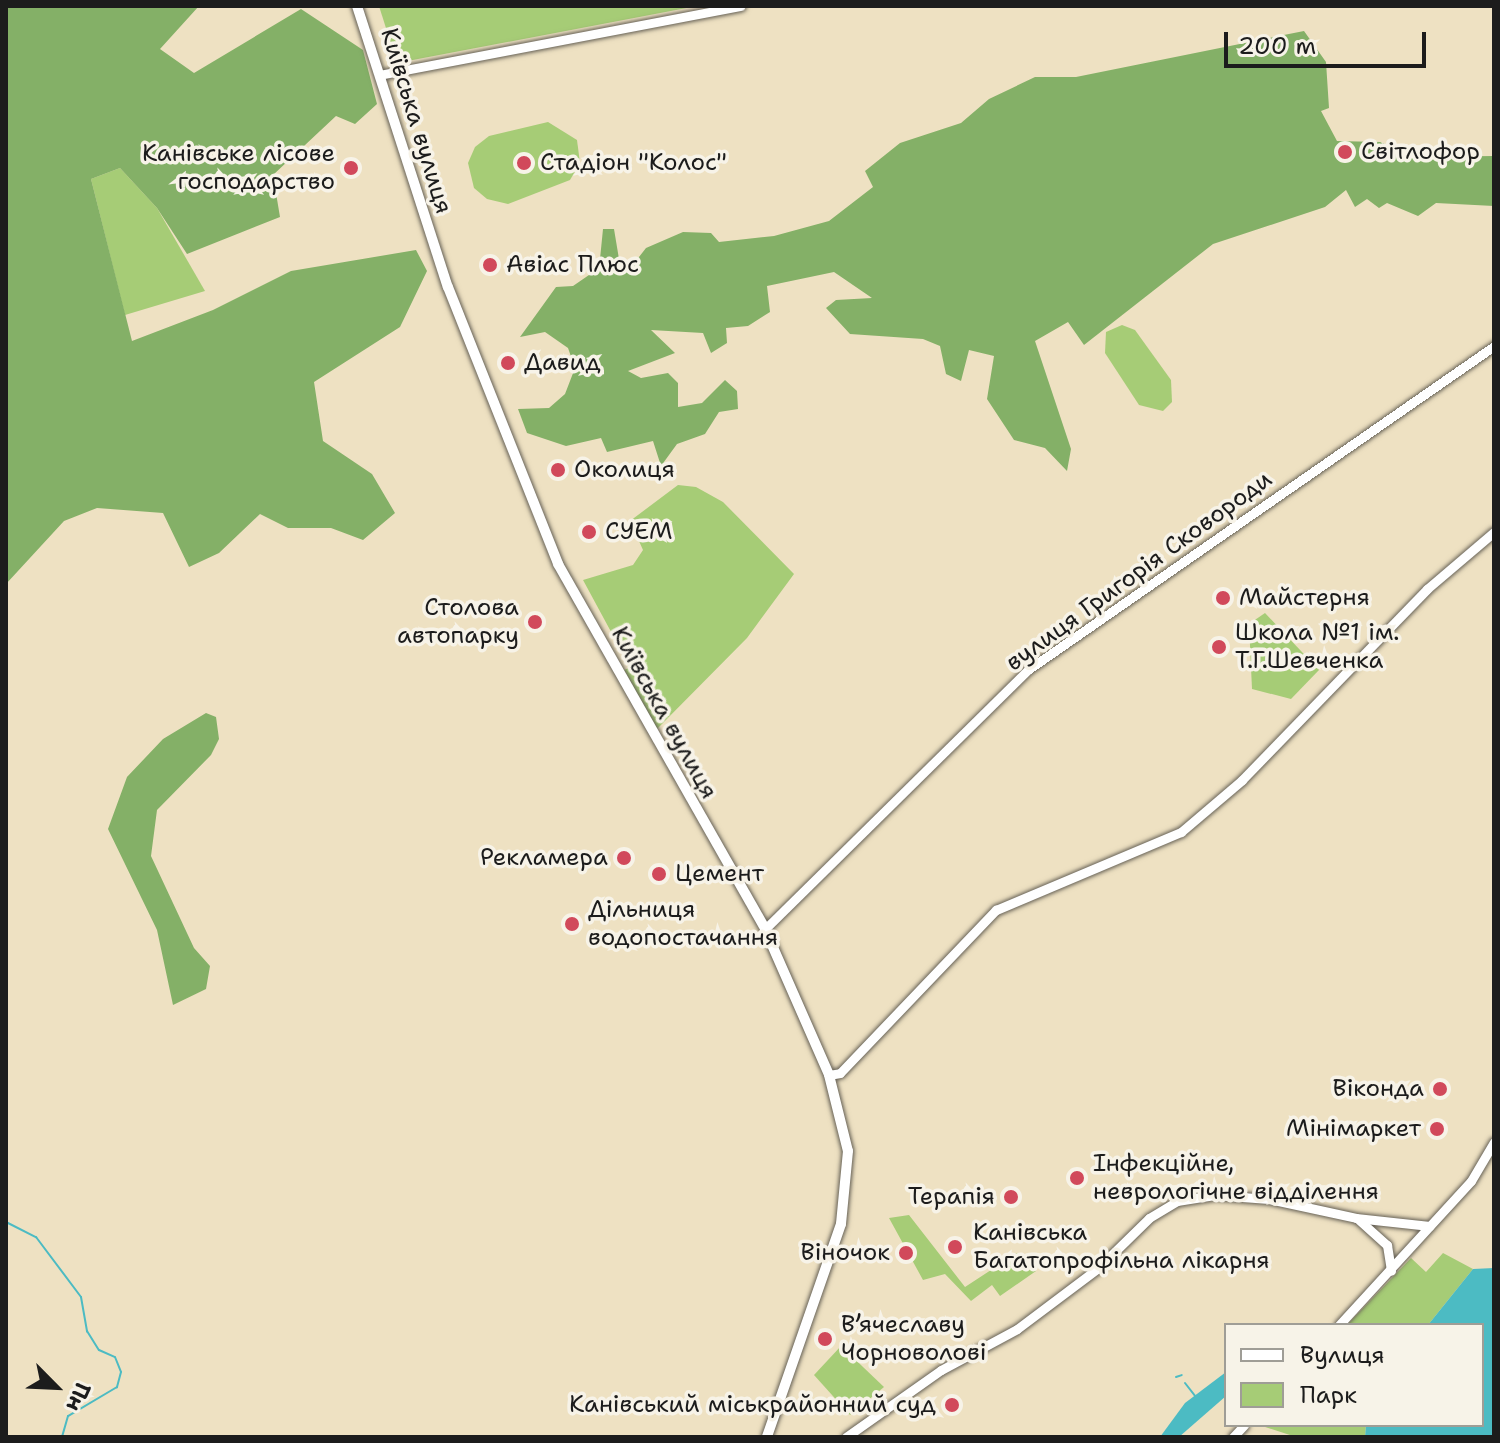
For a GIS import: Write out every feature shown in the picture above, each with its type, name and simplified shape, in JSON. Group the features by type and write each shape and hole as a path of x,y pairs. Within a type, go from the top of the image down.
{"main road":[{"name":"Київська вулиця","path":"357,6 384,74 448,287 558,564 765,929 829,1075 848,1151 841,1224 767,1437"}],"street":[{"path":"384,74 741,6"},
{"name":"вулиця Григорія Сковороди","path":"765,929 1029,669 1494,346"},
{"path":"829,1075 840,1073 1004,905 1079,879 1181,832 1242,780 1427,589 1494,532"},
{"path":"1341,1323 1471,1181 1494,1142"},
{"path":"846,1437 941,1370 1017,1329 1097,1269 1149,1218 1177,1201 1215,1195 1269,1199 1356,1218 1430,1226"},
{"path":"1356,1218 1387,1245 1391,1271"}],"green space":[{"path":"6,6 199,6 160,49 194,73 301,9 363,50 377,104 355,124 336,116 273,175 280,217 187,254 157,208 120,168 91,179 132,341 213,310 291,271 416,250 427,271 400,327 314,382 323,441 372,474 395,513 363,540 331,528 288,528 260,514 219,553 189,567 163,513 97,508 64,521 6,584"},
{"path":"379,6 697,6 397,63"},
{"path":"1304,31 1326,62 1329,108 1321,111 1337,141 1380,142 1416,157 1494,156 1494,206 1436,203 1418,216 1387,203 1379,208 1367,199 1355,207 1346,190 1325,207 1213,244 1084,345 1068,322 1035,341 1071,449 1067,471 1045,448 1014,440 987,399 994,356 969,350 961,381 946,374 940,346 923,339 850,334 826,308 836,300 872,298 834,272 767,286 770,312 748,326 726,328 727,343 711,353 703,333 651,330 675,353 628,371 641,378 668,373 678,383 678,407 702,403 725,380 737,391 738,409 719,412 705,434 677,444 661,466 653,441 607,452 601,438 566,446 527,433 518,409 549,408 565,394 575,368 568,348 545,332 520,337 556,287 573,286 589,275 600,259 603,229 614,229 620,265 632,266 646,248 683,232 711,233 719,242 774,236 829,221 873,187 865,171 900,143 961,123 989,99 1035,77 1076,77"},
{"name":"Стадіон \"Колос\"","path":"548,122 577,140 580,163 570,180 508,204 487,199 474,188 468,163 475,147 489,136"},
{"path":"120,168 157,208 205,291 125,315 91,179"},
{"path":"1122,325 1135,330 1171,380 1172,402 1163,411 1139,405 1105,353 1106,332"},
{"path":"678,485 696,487 723,502 794,574 747,638 657,729 624,670 629,668 619,646 622,639 616,641 583,580 633,565 643,550 630,521"},
{"path":"1265,613 1319,670 1291,699 1252,689 1249,624"},
{"path":"206,713 216,717 219,739 211,755 157,810 151,856 194,948 210,966 206,989 173,1005 157,930 108,829 127,777 163,739"},
{"path":"909,1215 965,1287 1017,1253 1036,1271 1000,1296 992,1285 971,1301 945,1274 923,1280 889,1218"},
{"path":"1443,1253 1473,1269 1430,1323 1349,1323 1411,1258 1426,1272"},
{"path":"841,1346 884,1387 850,1415 814,1375"},
{"path":"1265,1427 1366,1427 1365,1437 1296,1437"}],"water":[{"path":"1494,1268 1494,1437 1365,1437 1366,1427 1484,1427 1484,1323 1430,1323 1473,1269"},
{"path":"1224,1374 1224,1398 1179,1437 1160,1437 1185,1403"}],"waterway":[{"path":"6,1222 36,1237 81,1297 87,1331 99,1350 115,1357 121,1372 117,1387 68,1416 62,1437"},
{"path":"1176,1377 1182,1375"},
{"path":"1185,1383 1195,1396"},
{"path":"1289,1436 1296,1437"}],"place":[{"name":"Світлофор","path":"1345,152"},
{"name":"Стадіон \"Колос\"","path":"524,163"},
{"name":"Канівське лісове господарство","path":"351,168"},
{"name":"Авіас Плюс","path":"490,265"},
{"name":"Давид","path":"508,363"},
{"name":"Околиця","path":"558,470"},
{"name":"СУЕМ","path":"589,532"},
{"name":"Майстерня","path":"1223,598"},
{"name":"Столова автопарку","path":"535,622"},
{"name":"Школа №1 ім. Т.Г.Шевченка","path":"1219,647"},
{"name":"Рекламера","path":"624,858"},
{"name":"Цемент","path":"659,874"},
{"name":"Дільниця водопостачання","path":"572,924"},
{"name":"Віконда","path":"1440,1089"},
{"name":"Мінімаркет","path":"1437,1129"},
{"name":"Інфекційне, неврологічне відділення","path":"1077,1178"},
{"name":"Терапія","path":"1011,1197"},
{"name":"Канівська Багатопрофільна лікарня","path":"955,1247"},
{"name":"Віночок","path":"906,1253"},
{"name":"В’ячеславу Чорноволові","path":"825,1339"},
{"name":"Канівський міськрайонний суд","path":"952,1405"}]}
